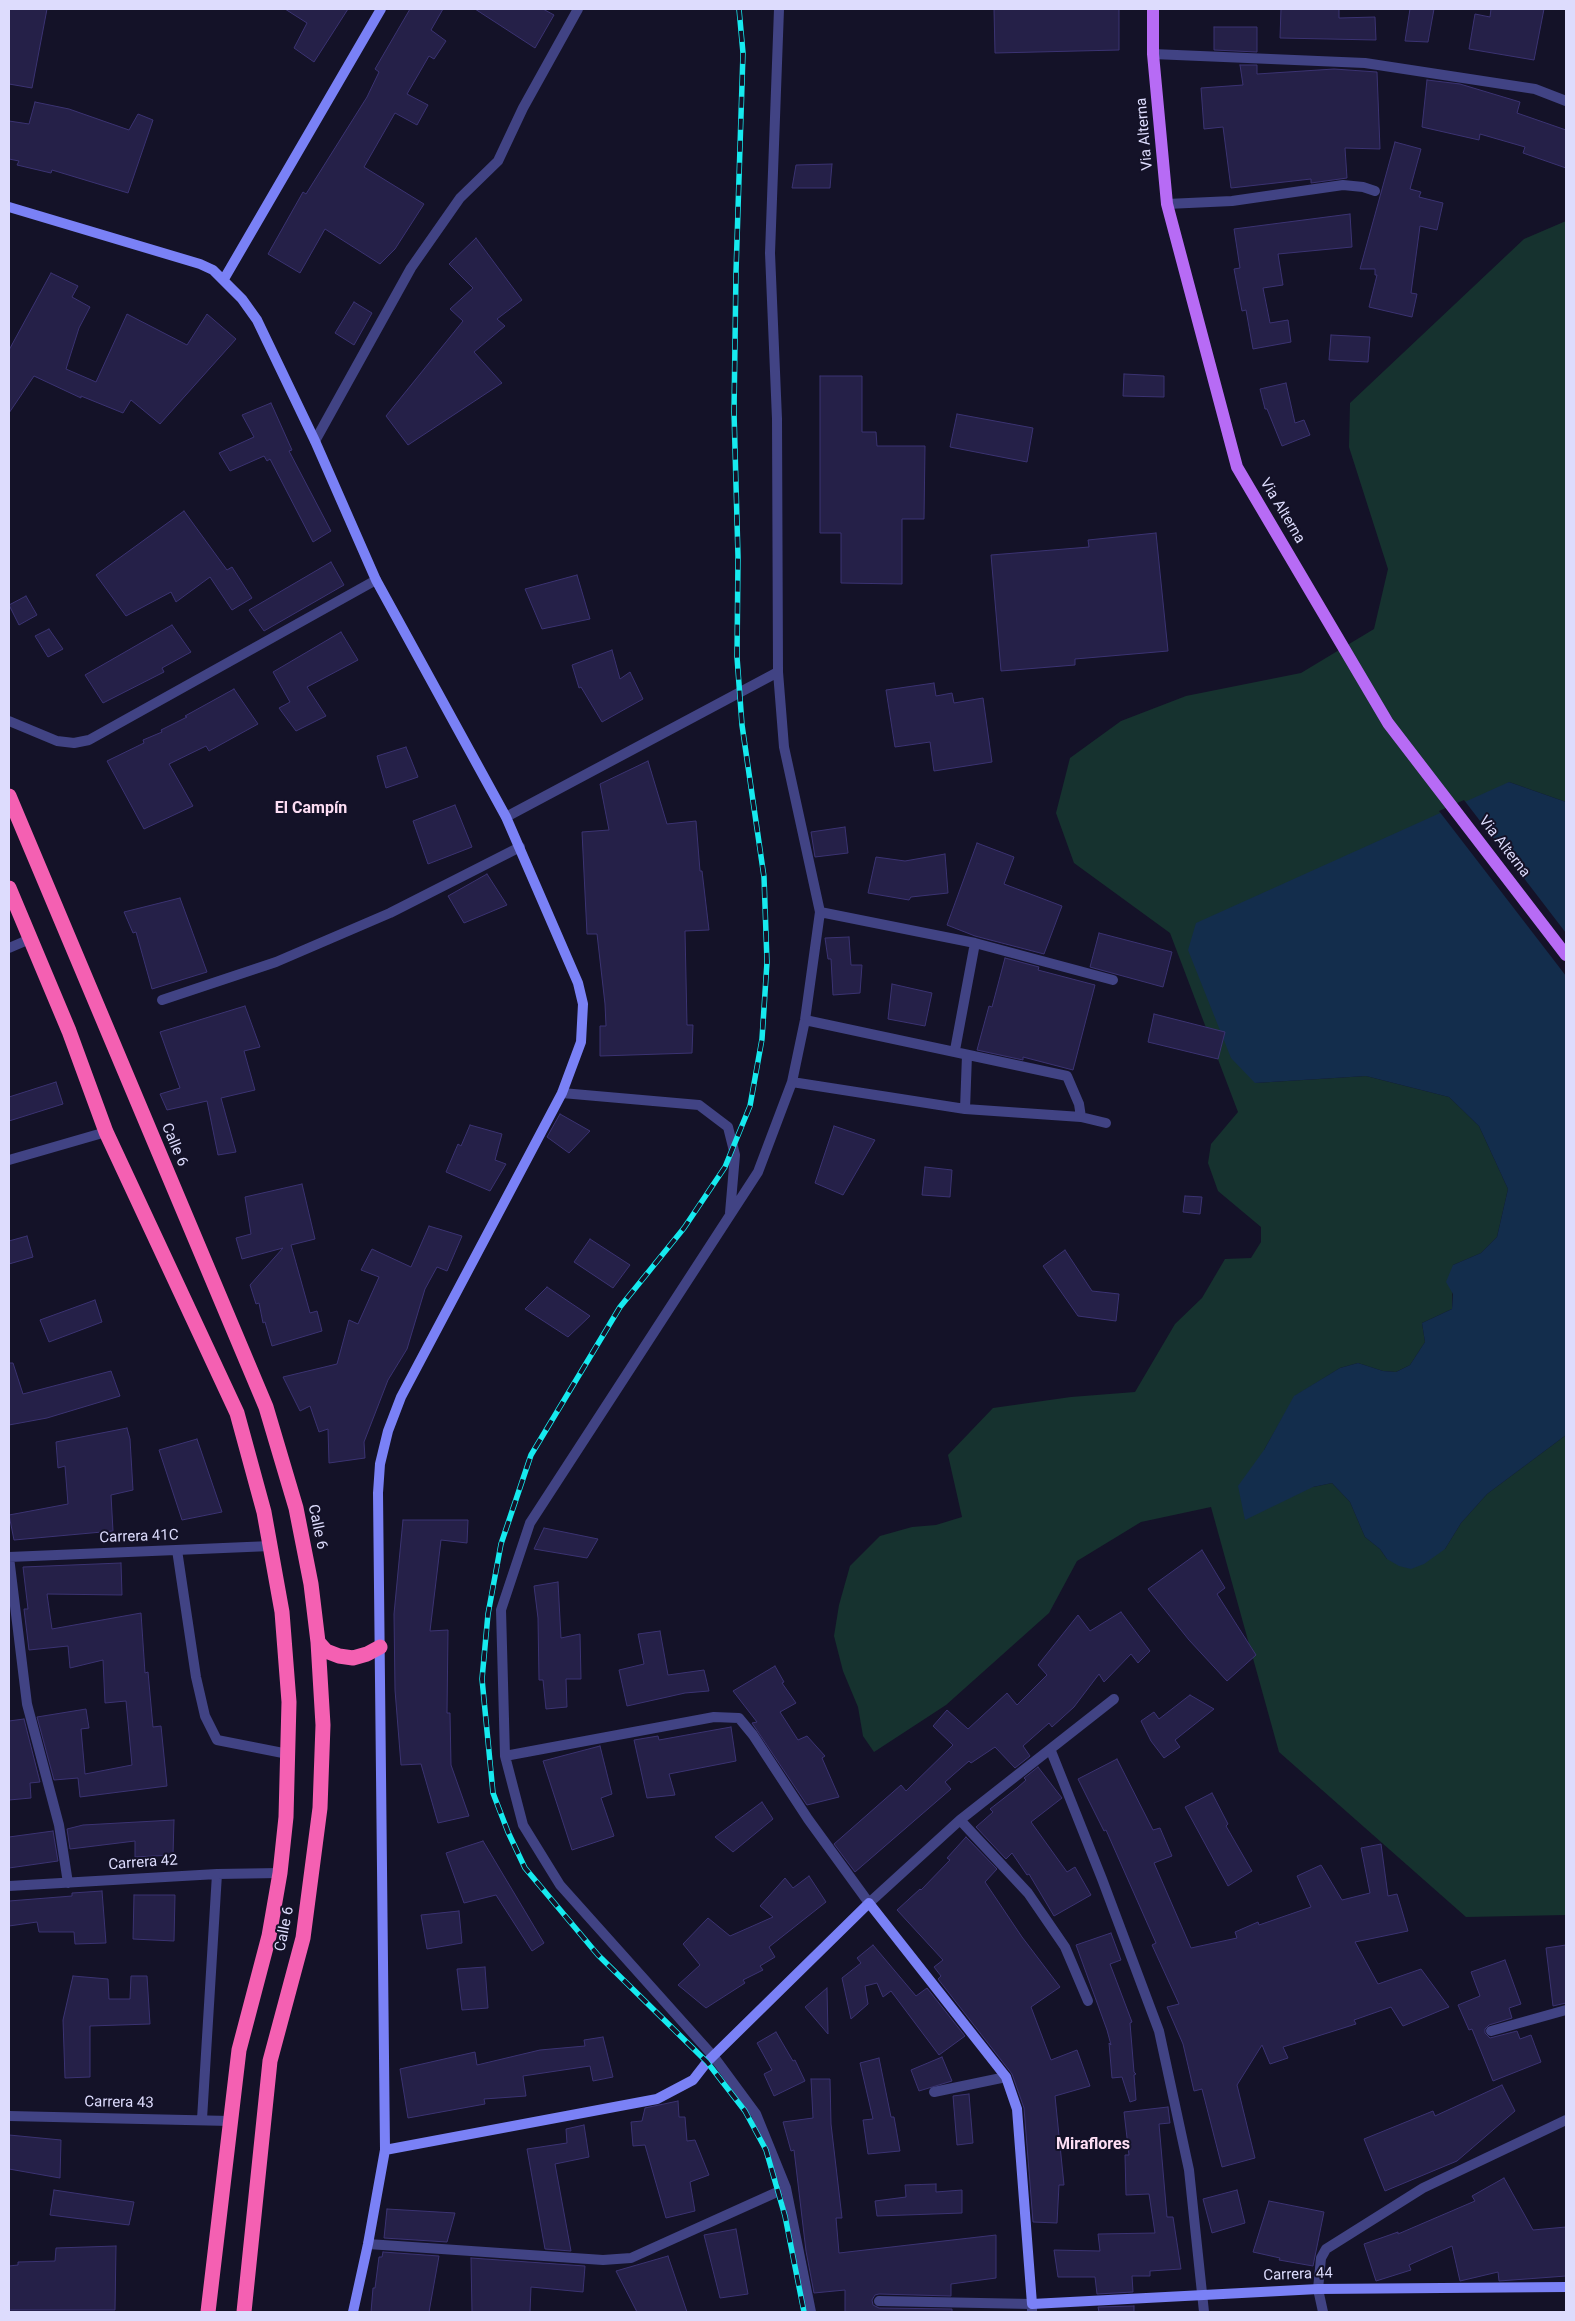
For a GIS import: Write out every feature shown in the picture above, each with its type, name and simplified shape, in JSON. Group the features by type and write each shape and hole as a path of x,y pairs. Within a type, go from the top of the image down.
{"highway":[{"name":"Calle 6","path":"9,796 266,1407 296,1508 311,1584 318,1642 323,1725 320,1808 303,1938 270,2061 244,2312"},
{"name":"Calle 6","path":"9,888 69,1032 106,1132 237,1413 272,1546 283,1632 289,1702 286,1818 280,1872 269,1936 239,2050 208,2312"},
{"path":"318,1642 326,1651 339,1656 353,1658 367,1654 380,1647"}],"main road":[{"path":"224,279 381,9"},
{"name":"Via Alterna","path":"1153,9 1153,54 1167,204 1237,468 1388,723 1566,955"},
{"path":"9,207 200,264 213,270 224,279 257,320 315,441 376,580 506,817 578,983 583,1004 581,1042 562,1093 401,1397 388,1431 380,1464 378,1492 384,2150 368,2244 353,2312"},
{"path":"384,2150 656,2099 693,2080 707,2062 714,2058 869,1903 1006,2077 1016,2109 1032,2308"},
{"name":"Carrera 44","path":"1032,2308 1202,2294 1318,2289 1566,2287"}],"street":[{"path":"315,441 412,268 460,198 498,161 523,108 578,9"},
{"path":"779,9 770,253 777,419 778,672 784,747 820,912 806,1020 792,1082 758,1172 530,1523 501,1610 506,1756 522,1825 560,1885 714,2058 756,2114 786,2188 811,2312"},
{"path":"1153,54 1365,63 1535,89 1566,102"},
{"path":"1167,204 1232,201 1343,185 1363,187 1375,191"},
{"path":"9,721 57,741 74,743 89,740 376,580"},
{"path":"506,817 778,672"},
{"path":"162,1000 276,962 390,913 520,847"},
{"path":"820,912 975,943 1112,980"},
{"path":"9,948 30,939"},
{"path":"955,1050 975,943"},
{"path":"806,1020 955,1050 967,1055 1067,1076 1076,1096 1081,1117"},
{"path":"965,1109 967,1055"},
{"path":"792,1082 965,1109 1081,1117 1106,1123"},
{"path":"562,1093 699,1105 728,1127 735,1154 730,1214"},
{"path":"9,1160 106,1132"},
{"name":"Carrera 41C","path":"9,1557 272,1546"},
{"path":"177,1550 196,1678 205,1716 217,1740 288,1754"},
{"path":"9,1557 27,1704 59,1826 68,1883"},
{"path":"506,1756 714,1718 739,1718 753,1735 808,1820 869,1903 960,1820 1051,1751 1114,1699"},
{"path":"1051,1751 1102,1879 1158,2031 1189,2170 1204,2312"},
{"path":"960,1820 1028,1893 1065,1947 1088,2002"},
{"name":"Carrera 42","path":"9,1886 280,1872"},
{"path":"202,2119 217,1874"},
{"path":"1491,2031 1566,2010"},
{"path":"934,2092 1006,2077"},
{"name":"Carrera 43","path":"9,2116 230,2121"},
{"path":"1323,2312 1318,2289 1321,2258 1326,2249 1423,2188 1566,2120"},
{"path":"368,2244 603,2260 631,2258 786,2188"},
{"path":"879,2301 1032,2308"}],"green space":[{"path":"1566,221 1566,802 1509,782 1255,1083 1366,1076 1449,1097 1479,1126 1508,1189 1497,1237 1481,1253 1453,1265 1452,1309 1422,1323 1425,1342 1410,1365 1396,1372 1383,1371 1358,1363 1340,1368 1295,1396 1264,1450 1313,1487 1332,1483 1350,1502 1365,1537 1380,1549 1387,1559 1445,1549 1461,1523 1487,1494 1566,1435 1566,1915 1466,1917 1279,1752 1211,1507 1141,1522 1077,1561 1049,1613 946,1705 874,1752 863,1736 858,1707 843,1671 834,1636 839,1605 850,1566 880,1536 912,1527 936,1525 962,1517 948,1455 993,1408 1071,1397 1135,1392 1175,1324 1202,1298 1225,1259 1251,1258 1261,1242 1261,1227 1218,1191 1208,1163 1211,1144 1238,1112 1170,933 1074,863 1056,813 1070,758 1121,721 1186,696 1301,673 1374,629 1388,569 1349,447 1350,403 1524,239"}],"water":[{"path":"1509,782 1566,802 1566,1435 1487,1494 1461,1523 1445,1549 1424,1564 1411,1569 1399,1566 1387,1559 1380,1549 1365,1537 1350,1502 1332,1483 1313,1487 1245,1520 1238,1486 1264,1450 1294,1396 1340,1368 1358,1363 1383,1371 1396,1372 1410,1365 1425,1342 1422,1323 1452,1309 1453,1294 1446,1282 1453,1265 1481,1253 1497,1237 1508,1189 1479,1126 1449,1097 1366,1076 1255,1083 1231,1058 1188,950 1196,923"}],"pier":[{"path":"1464,800 1566,933 1566,976 1439,811"}],"building":[{"path":"9,9 47,9 32,88 9,84"},
{"path":"285,9 348,9 314,62 294,48 307,23"},
{"path":"410,9 443,9 431,30 446,41 434,59 429,56 407,94 428,105 417,125 395,113 364,167 424,204 395,249 380,264 325,229 300,273 268,254 303,192 306,194 367,97 379,72 375,69"},
{"path":"475,9 543,9 554,15 535,48"},
{"path":"994,9 1119,9 1119,50 995,53"},
{"path":"1281,9 1339,9 1339,18 1375,17 1376,40 1280,38"},
{"path":"1410,9 1434,9 1428,42 1405,41"},
{"path":"1491,9 1544,9 1534,60 1469,49 1475,14 1490,17"},
{"path":"1214,27 1257,27 1257,52 1214,50"},
{"path":"1240,65 1257,65 1257,74 1334,69 1377,72 1380,149 1345,148 1347,178 1311,183 1311,179 1231,188 1223,127 1204,129 1201,88 1243,85"},
{"path":"1427,80 1460,84 1520,102 1517,113 1566,130 1566,168 1523,153 1525,147 1480,134 1479,140 1422,127"},
{"path":"35,102 69,109 129,130 138,114 153,120 128,193 52,170 51,173 17,165 19,161 9,159 9,121 29,124"},
{"path":"1395,142 1421,149 1410,189 1421,192 1419,197 1443,203 1437,230 1420,226 1411,293 1417,294 1412,317 1369,307 1377,275 1375,275 1375,269 1360,269"},
{"path":"832,164 830,188 792,188 796,165"},
{"path":"1350,214 1352,247 1278,254 1283,285 1263,288 1270,323 1288,320 1291,342 1253,349 1246,310 1242,311 1234,269 1240,268 1234,229"},
{"path":"476,238 522,300 497,319 505,326 474,352 502,383 408,445 386,416 463,321 450,309 473,288 449,264"},
{"path":"51,273 78,286 72,297 90,307 79,328 66,369 96,382 127,314 187,345 207,314 236,339 160,424 131,400 123,413 81,396 81,398 34,376 9,413 9,350"},
{"path":"354,302 372,313 354,345 335,333"},
{"path":"1331,335 1370,337 1368,362 1329,360"},
{"path":"1124,374 1164,376 1164,397 1123,396"},
{"path":"820,376 862,376 862,432 876,432 877,446 925,446 924,519 902,519 902,584 841,583 841,533 820,533"},
{"path":"1286,383 1295,423 1304,420 1310,435 1282,446 1267,409 1265,409 1260,389"},
{"path":"271,403 292,450 289,451 331,531 313,542 270,459 267,461 264,456 230,471 219,453 254,437 242,415"},
{"path":"957,414 1033,428 1027,462 950,447"},
{"path":"184,511 227,570 232,567 252,598 232,610 210,577 176,602 171,592 126,616 96,575"},
{"path":"1156,533 1168,651 1075,659 1075,665 1001,671 991,555 1089,547 1088,540"},
{"path":"331,562 344,585 264,631 249,610"},
{"path":"577,575 590,619 542,629 525,589"},
{"path":"26,596 37,615 19,625 9,605"},
{"path":"172,625 191,652 162,668 164,672 103,703 85,675"},
{"path":"49,629 63,649 48,657 35,636"},
{"path":"341,632 358,660 307,687 326,716 296,731 279,708 290,702 273,672"},
{"path":"612,650 620,679 630,672 643,699 602,722 581,687 579,688 572,665"},
{"path":"934,683 936,696 952,693 954,703 983,698 992,762 934,771 930,742 895,747 886,690"},
{"path":"234,689 258,724 209,751 206,746 169,764 193,806 144,829 107,761 144,743 143,740 162,732 161,730"},
{"path":"406,747 418,777 386,788 377,756"},
{"path":"648,761 667,824 696,821 700,871 702,871 709,930 685,931 687,1025 693,1025 692,1053 600,1056 600,1026 606,1026 605,1004 597,934 587,934 582,832 609,830 600,784"},
{"path":"455,805 472,847 428,864 413,821"},
{"path":"845,827 848,853 815,857 811,832"},
{"path":"977,843 1014,857 1004,884 1062,906 1044,954 975,936 947,925"},
{"path":"945,854 948,893 911,897 909,900 868,893 876,857 905,861"},
{"path":"487,874 507,905 464,923 448,896"},
{"path":"180,898 207,972 152,989 136,932 133,933 124,912"},
{"path":"1099,933 1172,952 1163,987 1090,967"},
{"path":"849,937 851,965 862,965 860,993 833,995 831,959 828,959 825,938"},
{"path":"1005,958 1039,967 1038,970 1095,985 1073,1070 1023,1057 1023,1060 977,1050 989,1006 992,1007"},
{"path":"892,984 932,993 925,1026 888,1019"},
{"path":"245,1006 260,1047 244,1051 255,1090 221,1098 236,1152 218,1155 207,1101 167,1110 160,1094 180,1088 160,1032"},
{"path":"1154,1014 1225,1032 1218,1059 1148,1042"},
{"path":"56,1082 63,1104 9,1121 9,1097"},
{"path":"560,1114 590,1131 569,1153 547,1137"},
{"path":"470,1125 502,1134 495,1160 506,1164 490,1191 446,1172 458,1144 461,1146"},
{"path":"834,1126 875,1140 843,1195 815,1183"},
{"path":"925,1167 952,1170 950,1197 922,1195"},
{"path":"302,1184 315,1239 291,1245 310,1313 317,1311 322,1331 272,1346 265,1322 263,1323 259,1303 256,1304 250,1285 283,1248 242,1259 236,1238 251,1234 245,1197"},
{"path":"1185,1196 1202,1197 1200,1214 1183,1212"},
{"path":"429,1226 462,1236 447,1271 437,1267 425,1289 407,1349 388,1380 364,1442 365,1458 329,1463 328,1429 319,1432 310,1406 300,1411 283,1377 337,1364 349,1320 358,1324 379,1277 361,1270 372,1249 411,1267"},
{"path":"27,1236 33,1257 9,1264 9,1241"},
{"path":"590,1239 630,1265 613,1288 574,1262"},
{"path":"1065,1250 1092,1291 1119,1294 1116,1321 1078,1316 1043,1266"},
{"path":"547,1287 590,1316 568,1337 525,1309"},
{"path":"95,1300 102,1322 49,1342 40,1320"},
{"path":"9,1363 13,1363 23,1394 111,1371 120,1396 47,1418 9,1425"},
{"path":"127,1428 130,1439 133,1490 111,1495 113,1531 14,1540 9,1515 68,1504 65,1466 58,1468 56,1442"},
{"path":"197,1439 222,1512 182,1520 159,1450"},
{"path":"403,1520 468,1520 467,1543 441,1540 430,1631 448,1630 447,1713 450,1713 451,1765 469,1816 438,1823 421,1764 401,1765 395,1690 394,1614"},
{"path":"544,1528 598,1539 587,1558 534,1549"},
{"path":"1202,1550 1225,1588 1217,1594 1256,1655 1227,1681 1189,1640 1148,1589"},
{"path":"121,1563 122,1595 47,1594 52,1629 141,1613 145,1673 148,1672 153,1727 161,1726 167,1786 80,1797 78,1778 54,1780 37,1717 86,1709 89,1728 81,1729 85,1774 132,1765 126,1701 105,1703 103,1660 70,1668 68,1646 29,1650 24,1609 28,1609 23,1567"},
{"path":"558,1582 561,1638 580,1634 581,1679 566,1679 567,1707 546,1709 543,1680 539,1680 538,1618 534,1586"},
{"path":"1121,1612 1150,1651 1138,1663 1131,1654 1104,1682 1099,1674 1074,1707 1052,1727 1049,1723 1023,1746 1030,1756 1015,1768 995,1747 971,1763 969,1761 945,1782 951,1789 855,1872 834,1844 901,1785 906,1791 953,1745 933,1726 947,1710 968,1729 1007,1693 1017,1705 1047,1675 1038,1665 1078,1615 1090,1631"},
{"path":"660,1631 668,1675 704,1670 709,1691 685,1693 627,1706 619,1670 644,1664 638,1634"},
{"path":"775,1666 784,1682 782,1683 796,1703 780,1712 798,1740 807,1736 825,1756 822,1758 839,1797 807,1805 752,1723 757,1722 733,1691"},
{"path":"1190,1695 1214,1709 1175,1740 1180,1747 1164,1758 1151,1741 1141,1721 1154,1712 1159,1719"},
{"path":"24,1719 40,1782 30,1783 31,1798 9,1800 9,1721"},
{"path":"731,1727 736,1761 669,1774 675,1795 647,1798 634,1740 658,1736 659,1740"},
{"path":"600,1746 612,1794 601,1798 614,1836 572,1850 543,1761"},
{"path":"1117,1759 1153,1830 1160,1828 1172,1856 1154,1863 1191,1948 1237,1938 1235,1932 1258,1922 1259,1925 1311,1907 1297,1876 1321,1865 1342,1900 1370,1893 1361,1848 1381,1844 1388,1896 1397,1894 1408,1931 1355,1942 1378,1984 1421,1969 1449,2007 1403,2026 1391,2007 1354,2020 1356,2024 1283,2047 1288,2058 1270,2064 1262,2045 1237,2085 1255,2158 1222,2167 1202,2089 1194,2091 1183,2044 1167,2007 1179,2004 1152,1945 1156,1943 1106,1830 1104,1831 1078,1779"},
{"path":"1038,1767 1062,1798 1031,1822 1067,1872 1075,1867 1091,1895 1054,1916 1029,1874 1027,1875 1012,1853 1006,1859 976,1827 993,1812 990,1809 1017,1788 1026,1780 1024,1778"},
{"path":"1212,1793 1228,1824 1226,1826 1252,1871 1228,1886 1185,1807"},
{"path":"762,1802 773,1819 733,1852 715,1837"},
{"path":"174,1820 173,1855 135,1857 135,1841 70,1849 67,1829 83,1825"},
{"path":"53,1831 58,1861 9,1868 9,1837"},
{"path":"966,1837 997,1869 985,1882 1022,1937 1060,1987 1031,2007 1051,2060 1077,2050 1090,2086 1055,2096 1064,2185 1059,2185 1057,2223 1033,2222 1024,2108 1012,2074 938,1979 941,1976 934,1967 943,1960 897,1910 921,1890 950,1860 947,1858"},
{"path":"483,1841 544,1943 532,1951 496,1895 464,1903 446,1853"},
{"path":"809,1876 826,1902 769,1947 775,1957 760,1966 763,1970 743,1980 745,1983 706,2008 678,1985 700,1965 683,1944 708,1918 730,1936 773,1917 760,1906 785,1878 793,1888"},
{"path":"102,1891 106,1943 75,1944 74,1932 39,1932 37,1922 9,1926 9,1901 72,1896 72,1893"},
{"path":"134,1895 175,1895 174,1941 133,1939"},
{"path":"459,1911 462,1943 427,1949 421,1915"},
{"path":"1111,1933 1121,1960 1110,1964 1132,2022 1130,2023 1134,2072 1136,2074 1134,2075 1136,2100 1130,2102 1122,2077 1112,2078 1109,2043 1111,2045 1107,2030 1076,1945"},
{"path":"873,1945 916,1996 927,1988 965,2036 939,2055 891,1991 883,1997 877,1983 865,1986 868,2004 851,2019 842,1978 861,1963 857,1958"},
{"path":"1566,1945 1566,2003 1553,2006 1546,1948"},
{"path":"1505,1960 1521,2004 1509,2008 1512,2018 1489,2025 1485,2029 1485,2033 1490,2038 1517,2031 1520,2039 1531,2035 1541,2062 1493,2081 1472,2029 1469,2030 1458,2005 1480,1996 1471,1972"},
{"path":"485,1967 488,2008 462,2010 457,1969"},
{"path":"73,1976 108,1979 109,1999 130,1999 131,1976 147,1976 150,2024 90,2026 90,2077 65,2078 63,2020"},
{"path":"827,1988 828,2034 805,2007"},
{"path":"776,2032 793,2061 795,2060 805,2081 774,2096 764,2074 772,2070 757,2043"},
{"path":"603,2037 613,2077 593,2081 590,2066 523,2076 526,2096 484,2099 485,2104 408,2118 400,2069 475,2052 477,2065 540,2050 585,2046 584,2040"},
{"path":"942,2057 952,2081 919,2091 911,2070"},
{"path":"879,2058 891,2117 894,2117 900,2151 868,2154 863,2120 873,2119 860,2063"},
{"path":"811,2079 830,2079 831,2124 842,2218 836,2218 839,2253 996,2235 996,2278 951,2284 951,2296 879,2294 875,2295 872,2300 873,2305 879,2308 952,2309 952,2312 845,2312 845,2290 814,2293 806,2251 794,2150 791,2151 783,2122 813,2118"},
{"path":"1502,2085 1515,2111 1457,2161 1385,2191 1364,2139 1433,2111 1435,2116"},
{"path":"969,2094 973,2143 957,2145 953,2096"},
{"path":"678,2101 679,2117 685,2117 687,2141 695,2140 709,2175 690,2182 695,2211 666,2218 645,2145 633,2146 631,2122 642,2121 645,2108"},
{"path":"1168,2107 1170,2123 1159,2124 1167,2217 1173,2217 1181,2269 1150,2271 1150,2276 1132,2276 1133,2292 1097,2294 1095,2277 1058,2277 1054,2250 1100,2251 1098,2234 1155,2233 1149,2194 1126,2195 1125,2155 1129,2155 1124,2112"},
{"path":"584,2125 589,2157 555,2164 571,2251 545,2249 527,2149 567,2143 566,2129"},
{"path":"9,2135 61,2140 60,2178 9,2169"},
{"path":"1504,2178 1533,2230 1566,2227 1566,2276 1499,2281 1498,2272 1460,2281 1452,2246 1409,2265 1411,2270 1376,2281 1364,2244 1398,2232 1398,2234 1475,2201 1472,2196"},
{"path":"936,2184 936,2192 962,2190 962,2213 877,2216 875,2201 906,2197 905,2185"},
{"path":"54,2190 134,2202 129,2225 50,2215"},
{"path":"1237,2190 1245,2223 1212,2233 1203,2199"},
{"path":"1269,2201 1324,2212 1313,2266 1279,2260 1280,2258 1253,2252"},
{"path":"387,2209 455,2213 447,2242 384,2238"},
{"path":"736,2229 748,2294 720,2298 704,2235"},
{"path":"116,2246 115,2310 9,2310 9,2266 18,2265 18,2262 55,2261 56,2248"},
{"path":"383,2252 439,2256 429,2312 371,2312 379,2257 382,2257"},
{"path":"668,2256 687,2312 637,2312 616,2271"},
{"path":"471,2258 585,2266 583,2292 531,2287 530,2312 472,2312"},
{"path":"1134,2306 1134,2312 1099,2312 1098,2307"}],"railway":[{"path":"739,9 743,53 736,272 734,412 738,557 737,657 742,725 764,877 767,962 762,1039 750,1106 725,1167 684,1228 620,1307 531,1455 501,1544 488,1614 482,1679 493,1793 508,1832 525,1868 598,1955 707,2062 745,2111 766,2150 785,2216 804,2312"}],"district":[{"name":"El Campín","path":"311,809"},
{"name":"Miraflores","path":"1093,2145"}]}
